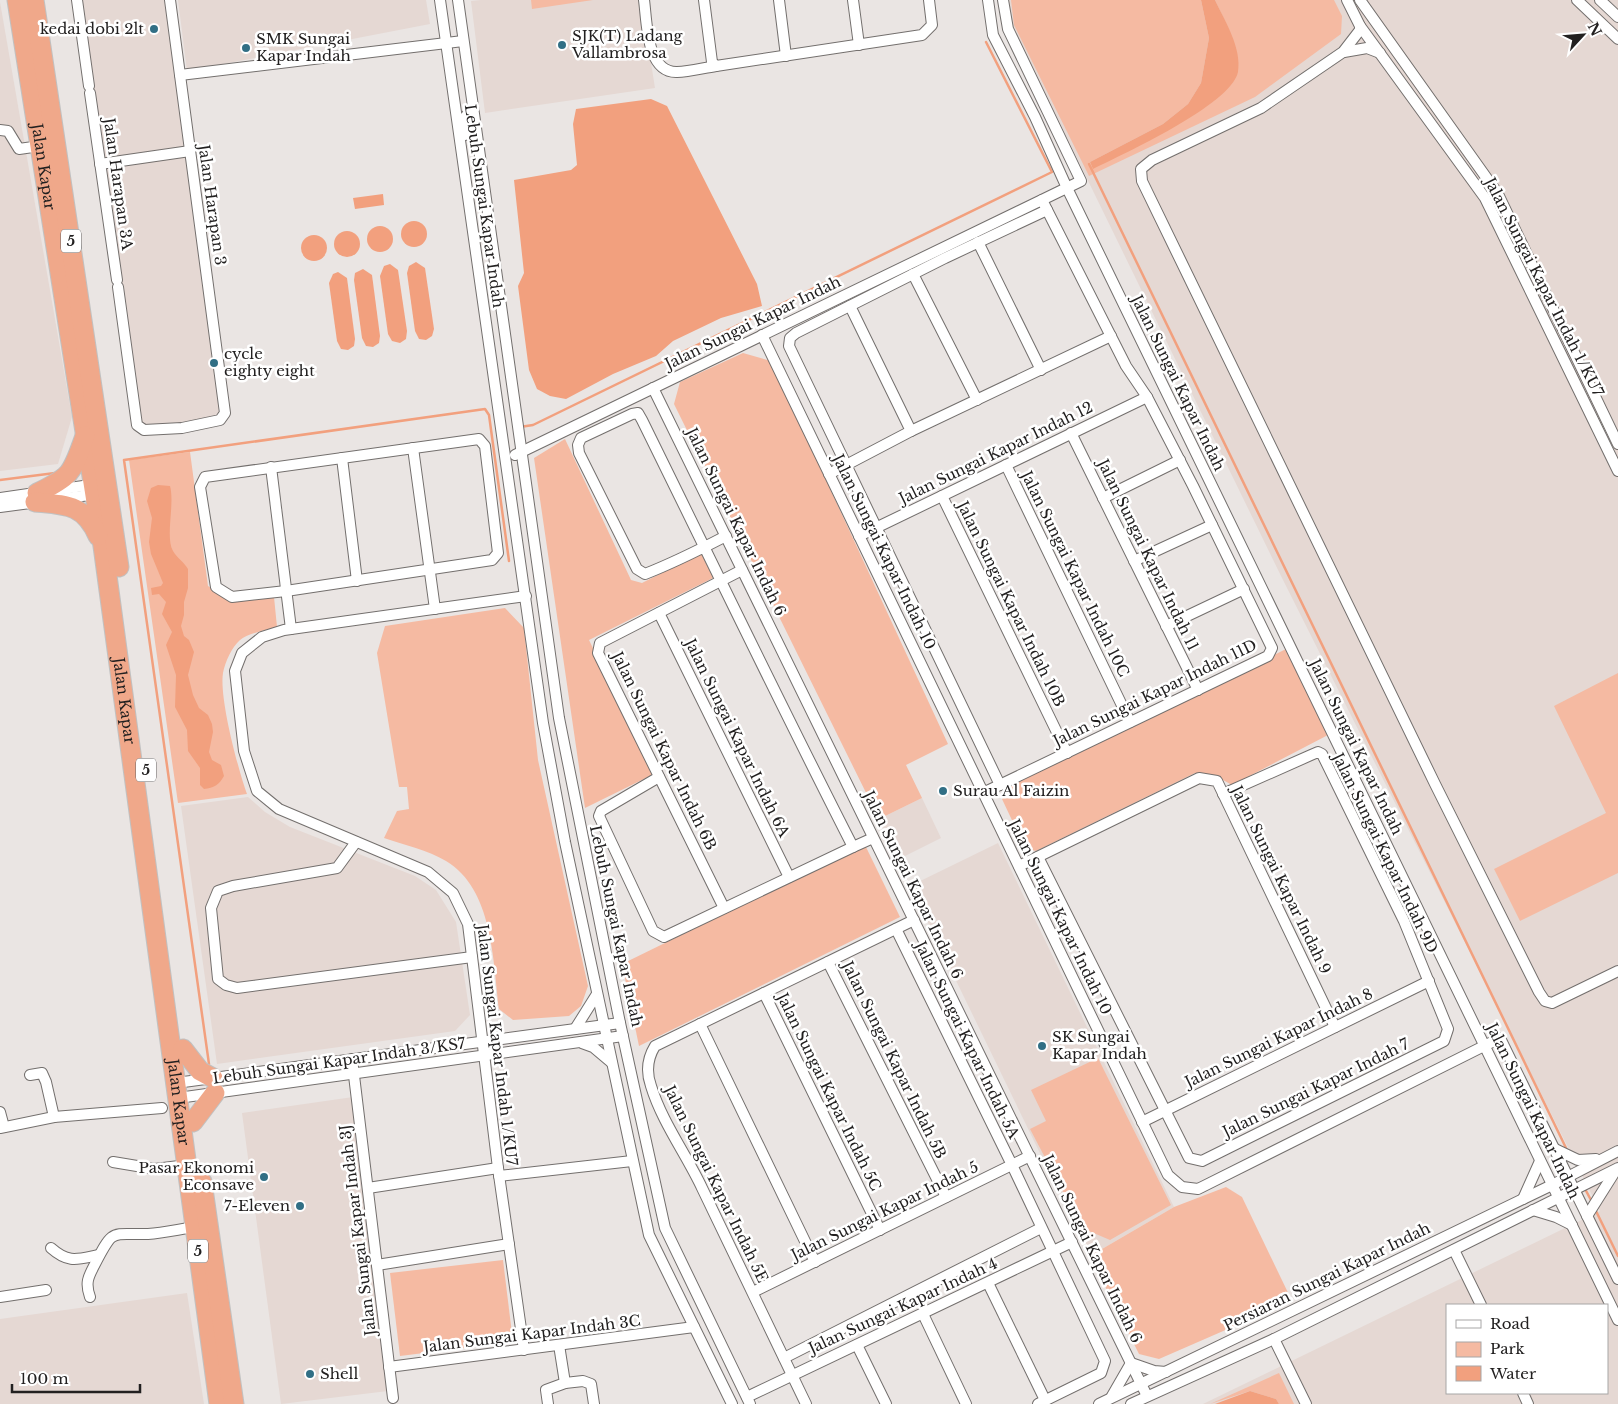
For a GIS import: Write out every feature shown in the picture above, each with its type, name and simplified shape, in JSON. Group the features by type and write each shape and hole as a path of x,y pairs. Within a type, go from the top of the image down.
{"highway":[{"name":"Jalan Kapar","path":"17,0 86,435 101,488 103,546 179,1093 219,1404"},
{"name":"Jalan Kapar","path":"34,0 101,488 183,1049 179,1093 193,1122 234,1404"},
{"path":"36,498 69,475 86,435"},
{"path":"36,498 74,507 84,513 92,522 103,546"},
{"path":"183,1049 214,1085 193,1122"}],"street":[{"name":"Jalan Harapan 3A","path":"77,0 138,425 144,430 182,428 220,420 225,414"},
{"name":"Jalan Harapan 3","path":"170,0 225,414"},
{"name":"Lebuh Sungai Kapar Indah","path":"440,0 505,458"},
{"name":"Lebuh Sungai Kapar Indah","path":"458,0 559,718 620,1023 665,1228 748,1401"},
{"path":"644,0 652,54 658,64 674,72 922,35 932,26 929,0"},
{"path":"704,0 712,62 716,66"},
{"path":"779,0 786,56"},
{"path":"853,0 859,45"},
{"path":"988,0 994,35 1065,183"},
{"name":"Jalan Sungai Kapar Indah","path":"505,458 521,452 1042,200 1065,183 1081,181 1008,29 1003,0"},
{"name":"Jalan Sungai Kapar Indah 1/KU7","path":"1347,0 1373,47 1486,198 1618,471"},
{"name":"Jalan Sungai Kapar Indah 1/KU7","path":"1360,0 1498,194 1618,444"},
{"path":"1577,0 1618,40"},
{"path":"1600,0 1618,17"},
{"path":"1360,26 1360,30 1343,52 1261,108 1152,160 1141,169 1142,181 1435,784 1539,992 1545,1001 1552,1004 1618,971"},
{"path":"180,75 463,41"},
{"path":"1343,52 1373,47"},
{"path":"463,161 464,118 468,114 473,113"},
{"path":"0,130 5,129 8,131 19,149 40,146"},
{"path":"100,164 190,151"},
{"name":"Jalan Sungai Kapar Indah","path":"1065,183 1618,1320"},
{"name":"Jalan Sungai Kapar Indah 11D","path":"983,793 1268,656 1272,648 1180,460 1146,397 1126,366 1042,200"},
{"path":"1000,785 789,346 790,338 796,333 978,242 1047,210"},
{"path":"978,242 1041,370"},
{"path":"913,274 977,400"},
{"path":"850,306 911,431"},
{"name":"Jalan Sungai Kapar Indah 10","path":"762,335 1168,1175 1182,1187 1198,1190 1500,1038"},
{"path":"829,474 911,431 1111,336"},
{"name":"Jalan Sungai Kapar Indah 6","path":"653,388 1147,1396"},
{"name":"Jalan Sungai Kapar Indah 12","path":"859,536 1146,397"},
{"path":"726,536 705,547 645,574 637,569 579,453 578,445 581,438 638,414 705,547 852,847"},
{"name":"Jalan Sungai Kapar Indah 11","path":"1071,433 1198,690"},
{"path":"479,439 485,446 496,556 492,560 286,592 232,597 216,587 200,487 205,477 342,458 479,439"},
{"path":"413,448 435,609"},
{"path":"342,458 357,581"},
{"path":"505,458 552,769 603,1026 649,1236 732,1404"},
{"path":"1103,498 1180,460"},
{"name":"Jalan Sungai Kapar Indah 10C","path":"1006,465 1130,722"},
{"path":"271,468 291,630"},
{"path":"0,507 36,498 101,488"},
{"name":"Jalan Sungai Kapar Indah 10B","path":"942,496 1067,753"},
{"path":"0,498 36,498"},
{"path":"1134,562 1212,525"},
{"name":"Jalan Sungai Kapar Indah 6B","path":"724,908 598,653 598,648 600,643 742,570"},
{"path":"1166,626 1244,589"},
{"name":"Jalan Sungai Kapar Indah 1/KU7","path":"524,1350 498,1172 468,924 453,893 428,872 279,809 257,792 244,750 235,671 242,653 262,637 291,630 526,596"},
{"name":"Jalan Sungai Kapar Indah 6A","path":"659,613 789,877"},
{"name":"Jalan Sungai Kapar Indah 9D","path":"1223,794 1310,755 1318,752 1322,754 1404,921 1429,981"},
{"path":"659,777 600,811 599,816 653,931 664,937 873,838"},
{"name":"Jalan Sungai Kapar Indah 9","path":"1019,866 1199,778 1217,781 1335,1027"},
{"path":"356,842 337,868 233,886 218,891 211,908 218,979 226,985 238,988 472,957"},
{"path":"1038,857 1165,1111"},
{"name":"Jalan Sungai Kapar Indah 5E","path":"806,1404 753,1292 660,1107 649,1078 649,1057 655,1046 914,920"},
{"name":"Jalan Sungai Kapar Indah 5A","path":"896,929 1106,1361 1101,1373 1042,1402"},
{"name":"Jalan Sungai Kapar Indah 5B","path":"828,962 946,1198"},
{"name":"Jalan Sungai Kapar Indah 8","path":"1142,1122 1429,981"},
{"name":"Jalan Sungai Kapar Indah 7","path":"1165,1111 1189,1158 1195,1161 1202,1161 1281,1123 1444,1041 1448,1029 1429,981"},
{"name":"Jalan Sungai Kapar Indah 5C","path":"764,993 880,1230"},
{"path":"575,1029 597,994"},
{"name":"Lebuh Sungai Kapar Indah 3/KS7","path":"179,1093 352,1059 620,1023"},
{"path":"700,1024 815,1262"},
{"name":"Lebuh Sungai Kapar Indah 3/KS7","path":"179,1093 214,1085 354,1074 623,1036"},
{"name":"Jalan Sungai Kapar Indah","path":"1500,1038 1555,1150 1571,1175 1587,1216 1618,1279"},
{"path":"579,1042 593,1047 612,1063"},
{"name":"Jalan Sungai Kapar Indah 3J","path":"352,1059 393,1398"},
{"path":"30,1075 42,1073 54,1117"},
{"path":"0,1112 2,1128 179,1093"},
{"path":"1555,1150 1578,1160 1604,1158"},
{"name":"Persiaran Sungai Kapar Indah","path":"1099,1404 1552,1185 1618,1151"},
{"name":"Jalan Sungai Kapar Indah 5","path":"753,1292 1030,1156"},
{"path":"368,1188 498,1172 632,1161"},
{"path":"113,1162 155,1169 187,1165"},
{"path":"1523,1199 1540,1162"},
{"path":"1587,1216 1617,1168"},
{"name":"Persiaran Sungai Kapar Indah","path":"1131,1404 1274,1338 1617,1168"},
{"path":"1533,1210 1556,1216 1572,1225"},
{"path":"90,1297 86,1286 87,1278 108,1239 118,1233 149,1234 195,1227"},
{"name":"Jalan Sungai Kapar Indah 4","path":"784,1358 1041,1228"},
{"name":"Jalan Sungai Kapar Indah 4","path":"748,1401 792,1376 1072,1242"},
{"path":"377,1265 509,1244"},
{"path":"51,1248 61,1257 72,1260 99,1255"},
{"path":"1454,1250 1481,1304"},
{"path":"988,1282 1042,1402"},
{"path":"0,1297 46,1290"},
{"path":"923,1314 966,1404"},
{"name":"Jalan Sungai Kapar Indah 3C","path":"389,1367 694,1327"},
{"path":"1274,1338 1306,1404"},
{"path":"559,1345 565,1383"},
{"path":"857,1345 886,1404"},
{"path":"1110,1398 1132,1363 1154,1371 1166,1372"},
{"path":"548,1404 546,1390 565,1383 583,1381 591,1384 594,1404"}],"shaded area":[{"path":"80,0 166,0 222,414 219,417 177,426 146,427 141,424"},
{"name":"SMK Sungai Kapar Indah","path":"178,0 426,0 430,24 187,71"},
{"name":"SJK(T) Ladang Vallambrosa","path":"641,0 655,88 485,113 471,1"},
{"path":"1008,0 1618,0 1618,1404 1203,1404 1600,1211 1282,578 1012,25"},
{"path":"0,2 72,417 58,464 0,471"},
{"path":"248,797 265,812 290,827 415,876 436,890 456,922 470,1015 455,1031 217,1064 181,806"},
{"path":"922,798 941,838 899,859 879,819"},
{"name":"SK Sungai Kapar Indah","path":"998,843 1174,1207 1090,1256 910,886"},
{"path":"353,1097 388,1391 281,1404 242,1113"},
{"path":"187,1293 204,1404 0,1404 0,1319"}],"green space":[{"path":"531,0 593,0 532,9"},
{"path":"1011,0 1201,0 1209,38 1201,83 1188,104 1163,124 1090,162 1093,168 1174,126 1219,96 1230,32 1215,0 1334,0 1342,16 1341,34 1255,97 1089,176 1014,25"},
{"path":"743,353 771,361 948,744 906,765 922,798 879,819 674,404 680,382"},
{"path":"565,439 631,580 642,583 701,553 713,578 589,640 654,774 585,808 534,458"},
{"path":"190,452 208,586 233,601 274,597 277,627 240,640 229,655 223,673 226,716 247,794 178,803 129,460"},
{"path":"505,608 524,628 538,760 588,986 581,1006 569,1016 513,1020 499,1009 488,928 482,907 473,889 462,873 446,861 424,851 384,838 397,811 409,809 407,787 399,787 377,653 385,626"},
{"path":"1286,649 1328,735 1232,785 1214,775 1195,773 1036,851 1025,848 1002,799 1010,786"},
{"path":"1618,673 1618,873 1520,921 1494,869 1606,813 1554,706"},
{"path":"865,845 900,917 639,1046 622,964"},
{"path":"1098,1058 1171,1205 1110,1240 1082,1228 1030,1129 1046,1121 1031,1090"},
{"path":"1226,1187 1242,1197 1292,1301 1159,1359 1139,1354 1090,1256 1174,1207"},
{"path":"503,1260 513,1342 400,1356 390,1273"},
{"path":"1279,1373 1294,1404 1279,1404 1276,1399 1250,1391 1210,1404"}],"water":[{"path":"1201,0 1215,0 1235,44 1239,63 1238,72 1231,85 1217,99 1174,127 1093,169 1090,162 1163,124 1188,104 1201,83 1209,38"},
{"path":"651,99 667,106 757,284 762,306 721,318 673,341 656,356 613,374 566,399 550,396 537,389 529,370 518,286 524,273 514,180 571,170 577,165 573,124 576,109"},
{"path":"383,194 384,205 355,209 353,198"},
{"path":"414,221 423,225 427,234 423,243 414,247 405,243 401,234 405,225"},
{"path":"380,226 389,230 393,239 389,248 380,252 371,248 367,239 371,230"},
{"path":"347,231 356,235 360,244 356,253 347,257 338,253 334,244 338,235"},
{"path":"314,235 323,239 327,248 323,257 314,261 305,257 301,248 305,239"},
{"path":"416,262 425,268 434,329 432,336 426,340 419,339 415,331 407,273 409,266"},
{"path":"390,264 398,270 407,331 406,339 400,343 392,341 388,334 380,276 384,266"},
{"path":"363,269 372,275 380,336 379,343 373,347 366,346 362,338 354,280 355,273"},
{"path":"338,272 347,278 355,339 354,346 348,350 341,349 337,341 329,283 333,274"},
{"path":"158,485 170,486 171,545 173,551 188,569 188,588 181,626 184,636 189,640 194,652 188,675 193,695 199,708 208,715 212,724 213,732 209,752 212,760 221,765 224,776 218,784 208,789 204,789 200,785 200,768 188,751 187,730 175,707 176,675 166,645 172,632 162,614 166,602 159,594 152,595 151,588 161,586 163,583 151,554 149,542 152,518 147,501 151,488"},
{"path":"1250,1391 1276,1399 1279,1404 1215,1404"}],"waterway":[{"path":"520,427 533,425 1052,172 986,42"},
{"path":"1089,164 1567,1150"},
{"path":"209,1064 124,460 485,409 489,415 509,561"},
{"path":"0,480 55,473"},
{"path":"1584,1187 1592,1202"},
{"path":"1595,1209 1618,1256"}],"place":[{"name":"kedai dobi 2lt","path":"154,29"},
{"name":"SJK(T) Ladang Vallambrosa","path":"562,45"},
{"name":"SMK Sungai Kapar Indah","path":"246,48"},
{"name":"cycle eighty eight","path":"214,363"},
{"name":"Surau Al Faizin","path":"943,791"},
{"name":"SK Sungai Kapar Indah","path":"1042,1046"},
{"name":"Pasar Ekonomi Econsave","path":"264,1177"},
{"name":"7-Eleven","path":"300,1206"},
{"name":"Shell","path":"310,1374"}]}
